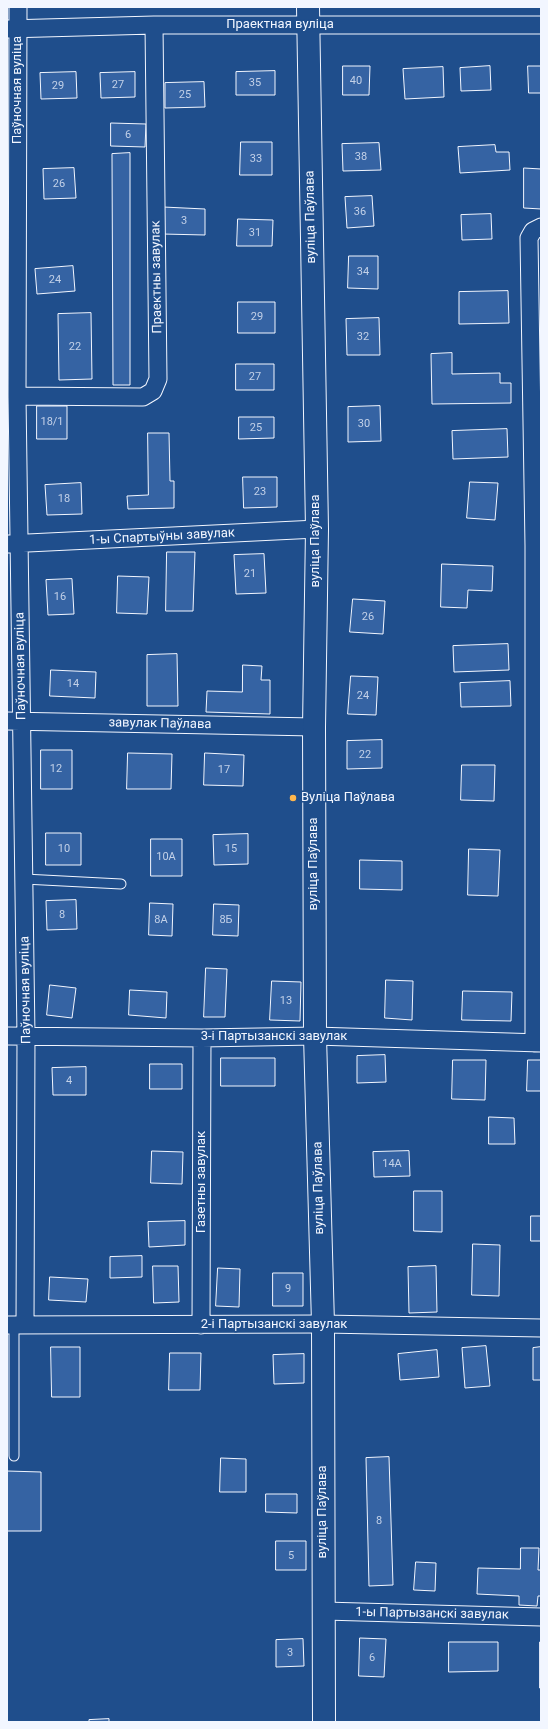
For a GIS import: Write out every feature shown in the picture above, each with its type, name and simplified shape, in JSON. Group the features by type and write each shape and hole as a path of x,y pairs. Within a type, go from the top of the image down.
{"street":[{"name":"Паўночная вуліца","path":"15,1325 26,1036 24,879 14,721 13,544 17,396 13,29 18,7"},
{"name":"Праектная вуліца","path":"13,29 154,25 308,16 541,25"},
{"name":"вуліца Паўлава","path":"308,16 317,529 314,727 315,1036 323,1324 324,1722"},
{"name":"Праектны завулак","path":"17,396 143,397 153,391 158,380 154,25"},
{"path":"537,1043 537,546 529,238 533,231 541,228"},
{"name":"1-ы Спартыўны завулак","path":"13,544 317,529"},
{"name":"завулак Паўлава","path":"14,721 314,727"},
{"name":"3-і Партызанскі завулак","path":"7,1036 202,1038 315,1036 537,1043"},
{"name":"Газетны завулак","path":"201,1325 202,1038"},
{"name":"2-і Партызанскі завулак","path":"15,1325 323,1324 541,1328"},
{"name":"1-ы Партызанскі завулак","path":"324,1611 541,1617"}],"lane":[{"path":"24,879 121,884"},
{"path":"14,1456 15,1325"}],"building":[{"path":"343,66 370,66 369,95 343,95"},
{"path":"490,66 491,90 461,91 460,68"},
{"path":"528,66 541,66 541,93 529,93"},
{"path":"443,67 444,97 405,99 403,69"},
{"path":"275,71 275,95 236,95 236,72"},
{"path":"76,72 77,98 41,99 40,73"},
{"path":"135,72 135,97 101,98 100,73"},
{"path":"204,82 205,107 165,108 165,83"},
{"path":"111,123 146,124 145,147 111,146"},
{"path":"241,142 272,142 272,175 240,175"},
{"path":"379,143 381,170 343,171 342,144"},
{"path":"495,145 496,152 509,152 510,170 460,173 458,147"},
{"path":"130,153 130,385 113,385 112,154"},
{"path":"74,168 76,198 44,199 43,169"},
{"path":"524,168 541,169 541,209 524,208"},
{"path":"372,196 374,226 347,228 345,197"},
{"path":"163,207 205,209 205,235 162,234"},
{"path":"491,214 492,239 462,240 461,215"},
{"path":"238,219 273,220 272,246 237,246"},
{"path":"349,256 378,256 378,289 348,288"},
{"path":"73,266 75,291 37,294 35,269"},
{"path":"508,291 509,323 459,324 459,292"},
{"path":"238,302 275,302 275,333 238,333"},
{"path":"91,313 92,379 59,380 58,314"},
{"path":"379,318 380,355 347,355 346,319"},
{"path":"452,353 452,374 500,373 500,383 511,383 511,403 432,404 431,354"},
{"path":"236,364 274,364 274,390 236,390"},
{"path":"37,406 67,406 67,439 37,439"},
{"path":"380,406 381,441 348,442 348,407"},
{"path":"239,417 274,417 274,438 239,439"},
{"path":"507,429 508,457 453,459 452,431"},
{"path":"148,433 169,433 170,481 174,481 174,508 128,509 127,496 148,495"},
{"path":"243,477 277,477 277,507 244,508"},
{"path":"470,482 498,483 495,520 467,518"},
{"path":"81,483 82,514 47,515 45,485"},
{"path":"167,552 195,552 193,611 166,611"},
{"path":"264,554 266,593 236,594 234,555"},
{"path":"442,564 493,566 492,591 468,590 467,608 441,607"},
{"path":"118,576 149,577 147,614 117,613"},
{"path":"72,579 74,614 48,615 46,580"},
{"path":"353,599 385,601 383,634 350,632"},
{"path":"508,644 509,670 454,672 453,646"},
{"path":"177,654 178,706 147,706 147,655"},
{"path":"243,665 262,666 261,680 270,680 270,714 206,712 207,691 242,692"},
{"path":"51,670 96,672 95,698 50,696"},
{"path":"351,676 378,677 376,715 348,714"},
{"path":"510,681 511,706 461,707 460,683"},
{"path":"382,740 382,768 347,769 347,741"},
{"path":"41,750 72,750 72,789 41,789"},
{"path":"128,753 172,754 171,789 127,789"},
{"path":"205,753 244,755 243,786 204,785"},
{"path":"462,765 495,765 494,801 461,800"},
{"path":"46,833 81,833 81,865 46,865"},
{"path":"248,834 248,864 214,865 213,835"},
{"path":"151,839 182,839 182,876 151,876"},
{"path":"469,849 500,850 498,896 468,895"},
{"path":"360,860 402,861 402,890 360,889"},
{"path":"76,900 77,929 47,930 46,901"},
{"path":"150,903 173,904 172,936 149,935"},
{"path":"214,904 239,905 238,936 213,935"},
{"path":"206,968 227,969 225,1017 204,1017"},
{"path":"386,980 413,981 412,1020 385,1018"},
{"path":"272,981 301,982 300,1021 270,1020"},
{"path":"50,985 76,988 72,1018 47,1015"},
{"path":"130,990 167,992 166,1018 129,1015"},
{"path":"463,991 512,992 511,1021 462,1020"},
{"path":"385,1055 386,1082 357,1083 357,1056"},
{"path":"221,1058 275,1058 275,1086 221,1086"},
{"path":"453,1060 486,1060 485,1100 452,1099"},
{"path":"528,1060 541,1060 541,1091 527,1091"},
{"path":"150,1064 182,1064 182,1089 150,1089"},
{"path":"86,1067 86,1095 53,1095 52,1068"},
{"path":"489,1117 514,1118 515,1144 489,1144"},
{"path":"152,1151 183,1152 182,1184 151,1183"},
{"path":"409,1151 410,1176 374,1177 373,1152"},
{"path":"414,1191 442,1191 442,1232 414,1231"},
{"path":"531,1216 541,1216 541,1241 531,1241"},
{"path":"185,1221 185,1245 149,1247 148,1222"},
{"path":"473,1244 500,1245 499,1296 472,1295"},
{"path":"142,1256 142,1277 110,1278 110,1257"},
{"path":"153,1266 178,1266 179,1302 154,1303"},
{"path":"436,1266 437,1312 409,1313 408,1267"},
{"path":"218,1268 240,1269 239,1307 216,1306"},
{"path":"273,1273 303,1273 303,1306 273,1306"},
{"path":"50,1277 88,1279 86,1302 49,1300"},
{"path":"486,1346 490,1386 465,1388 462,1348"},
{"path":"51,1347 80,1347 80,1397 52,1397"},
{"path":"541,1347 541,1380 533,1380 533,1348"},
{"path":"437,1350 439,1377 400,1380 398,1354"},
{"path":"170,1353 201,1353 200,1390 169,1390"},
{"path":"304,1354 304,1383 274,1384 273,1355"},
{"path":"389,1457 393,1585 369,1586 366,1458"},
{"path":"221,1458 246,1459 246,1492 220,1492"},
{"path":"7,1471 41,1472 41,1531 7,1531"},
{"path":"266,1494 297,1494 297,1513 266,1512"},
{"path":"276,1541 306,1541 306,1570 276,1570"},
{"path":"521,1548 539,1548 538,1570 541,1570 541,1596 538,1596 537,1606 519,1605 519,1596 477,1594 478,1568 520,1569"},
{"path":"416,1562 436,1563 435,1591 414,1590"},
{"path":"360,1638 386,1639 384,1677 359,1676"},
{"path":"303,1639 304,1666 276,1667 276,1640"},
{"path":"449,1642 498,1642 498,1671 449,1672"},
{"path":"541,1642 541,1688 540,1688"},
{"path":"109,1719 109,1722 89,1722 89,1720"}],"place":[{"name":"Вуліца Паўлава","path":"293,798"}]}
